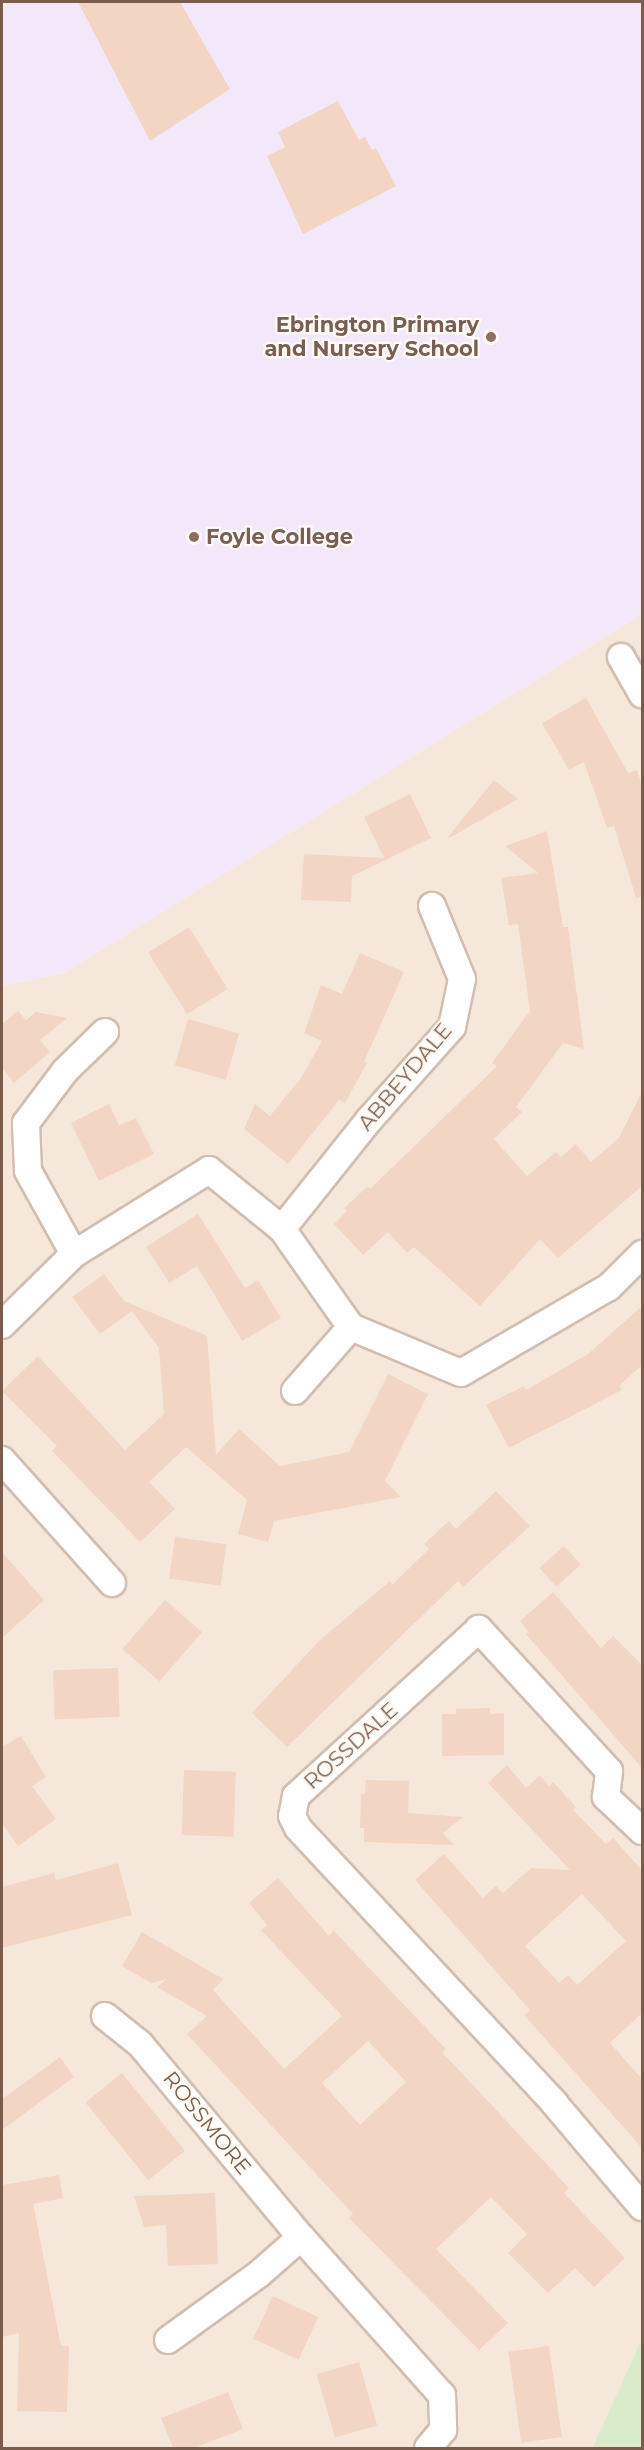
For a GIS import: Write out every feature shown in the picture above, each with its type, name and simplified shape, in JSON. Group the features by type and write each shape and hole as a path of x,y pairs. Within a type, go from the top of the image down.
{"street":[{"path":"621,657 642,694"},
{"name":"ABBEYDALE","path":"282,1229 369,1120 452,1027 462,979 432,906"},
{"path":"74,1254 28,1171 26,1123 65,1071 105,1032"},
{"path":"2,1325 74,1254 209,1170 282,1229 351,1327 461,1373 609,1287 642,1254"},
{"path":"295,1391 351,1327"},
{"path":"2,1460 112,1584"},
{"name":"ROSSDALE","path":"642,1832 606,1797 609,1771 479,1629 296,1796 292,1816 298,1828 555,2104 642,2207"},
{"name":"ROSSMORE","path":"105,2016 140,2044 301,2237 442,2395 443,2430 428,2448"},
{"path":"168,2340 259,2274 301,2237"}],"shaded area":[{"path":"2,2 642,2 642,614 64,973 2,986"},
{"path":"642,614 642,2448 2,2448 2,986 64,973"}],"green space":[{"path":"642,2339 642,2448 592,2448 597,2438"}],"building":[{"path":"78,2 180,2 230,89 150,141"},
{"path":"338,101 359,140 365,137 372,150 376,148 396,186 303,234 267,156 285,147 278,132"},
{"path":"586,698 628,773 637,770 642,785 642,897 636,898 614,826 607,828 584,762 569,770 542,723"},
{"path":"494,780 518,799 449,838 448,837"},
{"path":"410,794 431,838 352,876 351,902 301,900 304,854 384,858 364,817"},
{"path":"547,831 563,927 568,927 584,1049 563,1043 516,1107 522,1112 494,1139 527,1176 556,1152 561,1157 576,1144 591,1162 619,1138 642,1092 642,1186 558,1258 540,1239 480,1306 414,1247 407,1253 388,1232 363,1255 334,1224 347,1211 344,1208 367,1187 371,1188 497,1066 492,1063 530,1011 518,924 509,925 501,878 538,873 505,846"},
{"path":"189,927 228,989 187,1014 148,952"},
{"path":"360,953 404,972 364,1062 367,1063 345,1103 339,1100 288,1164 244,1129 255,1104 270,1116 301,1078 322,1041 304,1033 321,985 342,994"},
{"path":"18,1011 26,1020 36,1012 67,1018 40,1040 50,1052 14,1083 2,1068 2,1024"},
{"path":"188,1019 239,1034 226,1080 175,1065"},
{"path":"109,1104 119,1125 136,1118 154,1154 99,1181 71,1123"},
{"path":"198,1214 245,1288 258,1280 281,1318 242,1341 197,1266 169,1283 146,1247"},
{"path":"104,1274 124,1301 207,1336 216,1455 239,1429 280,1466 349,1452 388,1374 428,1394 385,1481 401,1497 274,1521 268,1542 238,1534 247,1500 186,1447 149,1482 175,1509 140,1542 52,1451 57,1446 2,1391 38,1356 125,1450 164,1414 159,1348 132,1311 100,1334 72,1297"},
{"path":"642,1306 642,1365 619,1386 622,1390 509,1448 486,1405 524,1386 526,1390 588,1354"},
{"path":"496,1491 530,1526 463,1587 458,1581 287,1747 252,1713 319,1641 390,1581 393,1584 429,1549 424,1544 449,1521 456,1529"},
{"path":"175,1537 226,1544 221,1586 169,1579"},
{"path":"564,1546 581,1565 556,1587 539,1568"},
{"path":"2,1552 44,1600 2,1638"},
{"path":"553,1592 601,1648 613,1636 642,1665 642,1768 526,1634 529,1632 520,1621"},
{"path":"165,1600 202,1632 159,1681 122,1649"},
{"path":"118,1668 120,1717 55,1719 53,1670"},
{"path":"490,1708 490,1714 504,1713 504,1755 442,1756 442,1714 456,1714 456,1709"},
{"path":"21,1736 46,1777 32,1786 56,1819 18,1846 2,1823 2,1747"},
{"path":"507,1765 526,1788 540,1775 549,1786 553,1782 576,1807 573,1810 606,1844 613,1838 642,1870 642,2013 610,2043 642,2079 642,2148 524,2015 530,2010 415,1880 444,1854 483,1898 496,1886 503,1893 531,1868 570,1870 488,1783","holes":["582,1894 626,1941 577,1985 568,1975 559,1983 525,1946"]},
{"path":"184,1770 236,1772 234,1837 182,1835"},
{"path":"366,1780 409,1781 408,1813 463,1817 443,1833 454,1845 364,1842 364,1828 360,1828 361,1794 365,1794"},
{"path":"118,1863 132,1915 2,1948 2,1887 54,1873 56,1880"},
{"path":"278,1878 329,1936 334,1931 446,2049 442,2052 569,2188 564,2193 625,2258 594,2287 575,2268 548,2293 508,2253 527,2234 491,2197 436,2249 508,2323 479,2350 349,2218 353,2214 187,2034 207,2016 157,1987 167,1979 151,1983 122,1966 142,1932 223,1979 213,1990 284,2069 342,2016 261,1930 267,1925 249,1903","holes":["368,2041 406,2082 360,2125 322,2083"]},
{"path":"60,2057 74,2077 2,2130 2,2099"},
{"path":"122,2073 185,2151 148,2180 85,2103"},
{"path":"59,2175 63,2198 33,2204 61,2346 69,2346 67,2412 17,2411 19,2333 2,2337 2,2185"},
{"path":"215,2193 218,2264 168,2266 166,2225 144,2227 134,2196"},
{"path":"273,2296 318,2317 298,2360 253,2339"},
{"path":"549,2346 562,2437 521,2443 508,2352"},
{"path":"359,2362 377,2425 335,2438 317,2374"},
{"path":"228,2392 243,2429 194,2448 173,2448 161,2418"}],"place":[{"name":"Ebrington Primary and Nursery School","path":"491,337"},
{"name":"Foyle College","path":"194,537"}]}
